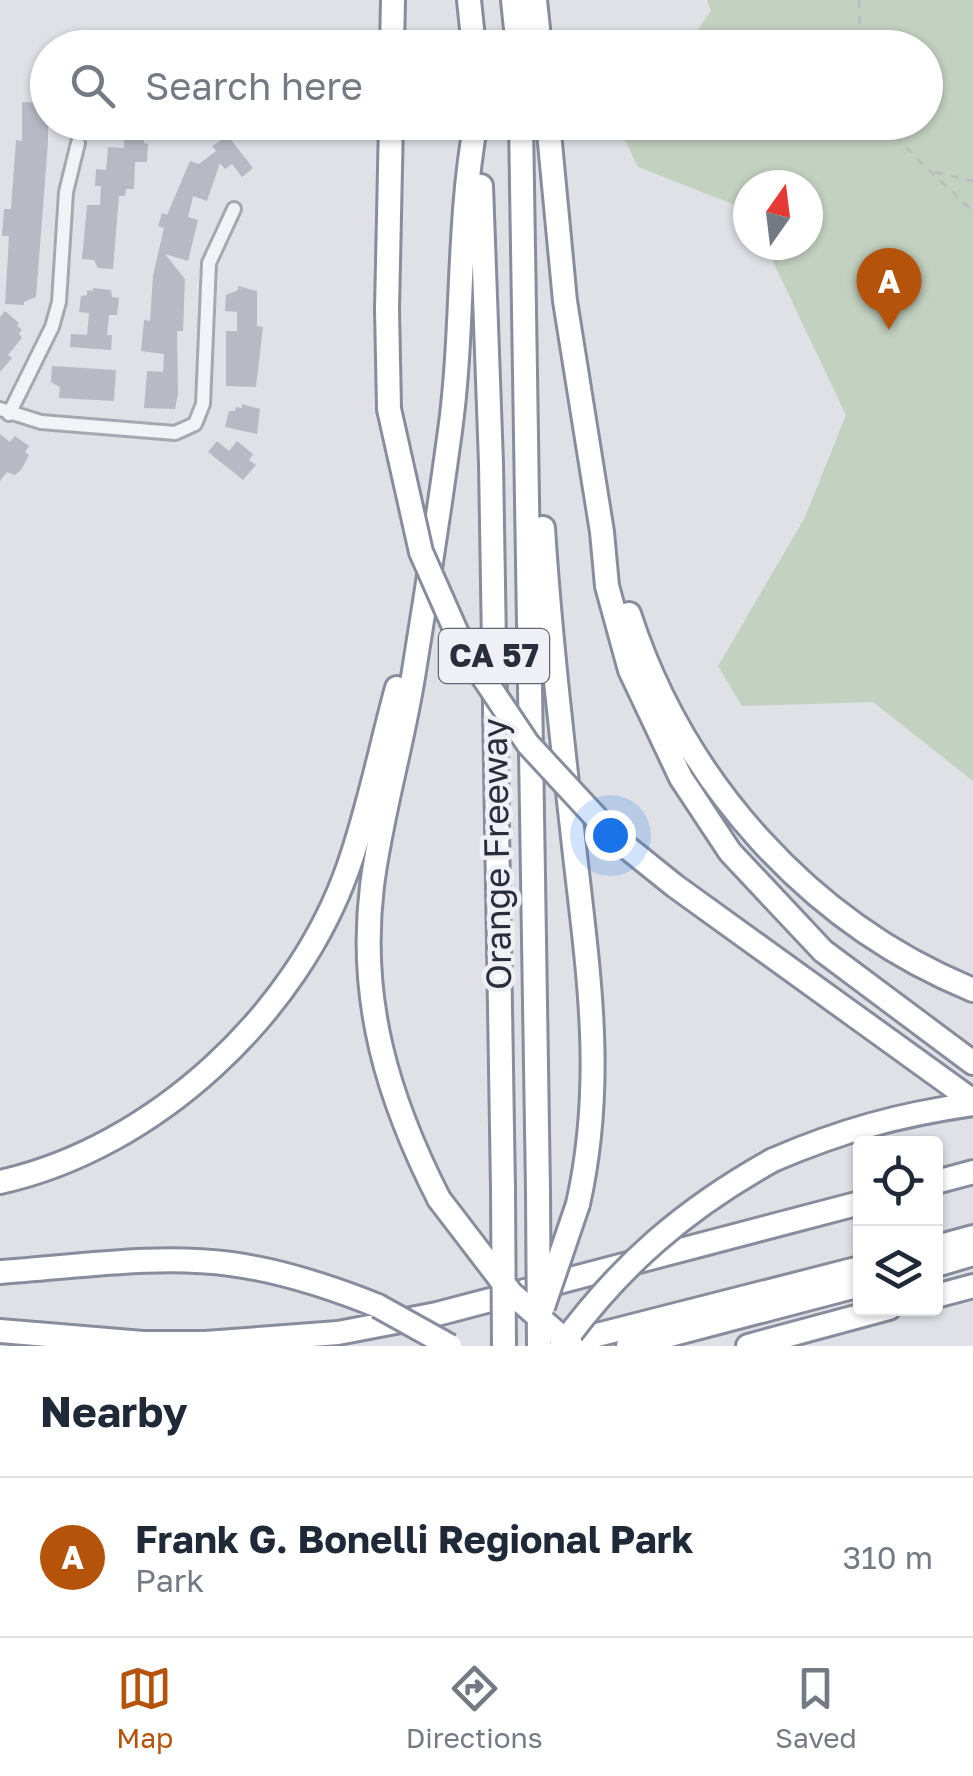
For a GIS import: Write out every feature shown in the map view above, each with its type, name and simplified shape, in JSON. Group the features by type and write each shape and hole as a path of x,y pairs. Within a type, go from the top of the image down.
{"highway":[{"path":"393,30 394,0"},
{"path":"468,0 472,30"},
{"path":"513,0 516,30"},
{"path":"535,0 538,30"},
{"path":"391,140 389,408 421,552 463,646 528,744 614,836 675,886 973,1102"},
{"path":"473,140 468,164 462,318 451,424 415,670 372,887 370,984 384,1067 396,1108 440,1199 511,1292 572,1346"},
{"name":"Orange Freeway","path":"478,140 491,463 504,1346"},
{"name":"Orange Freeway","path":"521,140 539,1346"},
{"path":"550,140 565,301 607,586 630,670 681,778 730,852 823,950 968,1059"},
{"path":"525,1346 551,1290 578,1204 591,1130 595,1048 550,639 526,366"},
{"path":"602,532 648,665 687,745 719,794 762,843 825,902 886,946 973,990"},
{"path":"0,1182 27,1176 118,1136 203,1077 264,1016 319,933 349,866 402,671 419,628"},
{"path":"561,1346 606,1289 648,1245 728,1186 774,1160 857,1127 973,1102"},
{"path":"943,1180 973,1172"},
{"path":"0,1330 143,1343 205,1343 338,1332 404,1320 853,1204"},
{"path":"943,1245 973,1237"},
{"path":"943,1263 973,1254"},
{"path":"0,1272 170,1262 228,1264 307,1281 378,1306 450,1346"},
{"path":"552,1346 853,1270"},
{"path":"943,1294 973,1286"},
{"path":"628,1346 853,1287"},
{"path":"748,1346 859,1316"}],"street":[{"path":"78,143 66,192 59,302 52,328 5,411 41,422 175,433 195,424 203,404 208,263 234,209"}],"path":[{"path":"859,0 860,30"},
{"path":"900,140 973,212"},
{"path":"934,172 973,181"}],"green space":[{"path":"707,0 973,0 973,781 873,702 742,706 718,666 805,517 846,415 772,260 823,260 823,170 733,170 733,204 638,167 625,140 943,140 943,30 697,30 711,11"}],"building":[{"path":"22,102 30,102 30,140 48,142 36,297 24,305 5,304 9,236 2,236 4,209 11,209 16,140 22,141"},
{"path":"124,140 144,140 148,144 147,162 135,162 134,189 126,189 125,196 119,196 113,269 98,268 94,260 82,259 87,205 100,205 101,186 95,186 96,169 106,170 108,147 124,148"},
{"path":"231,140 253,168 242,177 232,164 225,169 220,163 207,201 193,196 188,217 198,220 188,261 165,254 185,279 183,331 177,331 178,394 175,409 144,408 147,371 163,372 164,354 141,351 144,320 150,321 153,276 164,228 158,226 162,213 167,215 190,161 199,164 216,151 212,146"},
{"path":"238,286 257,291 257,326 263,327 256,387 226,386 226,331 237,331 237,312 225,311 226,295 238,290"},
{"path":"93,288 111,290 112,297 119,298 117,315 109,315 107,335 112,335 111,350 70,347 71,334 87,335 89,313 79,312 81,296"},
{"path":"5,311 19,323 22,338 0,372 0,317"},
{"path":"52,366 116,370 114,401 59,398 60,387 51,382"},
{"path":"242,404 260,409 257,434 225,427 229,411 242,408"},
{"path":"0,434 10,442 15,436 29,446 25,452 29,455 21,470 15,475 7,472 0,481"},
{"path":"217,441 229,451 237,441 253,454 249,460 256,465 243,480 208,452"}],"place":[{"name":"Frank G. Bonelli Regional Park","path":"889,330"}]}
